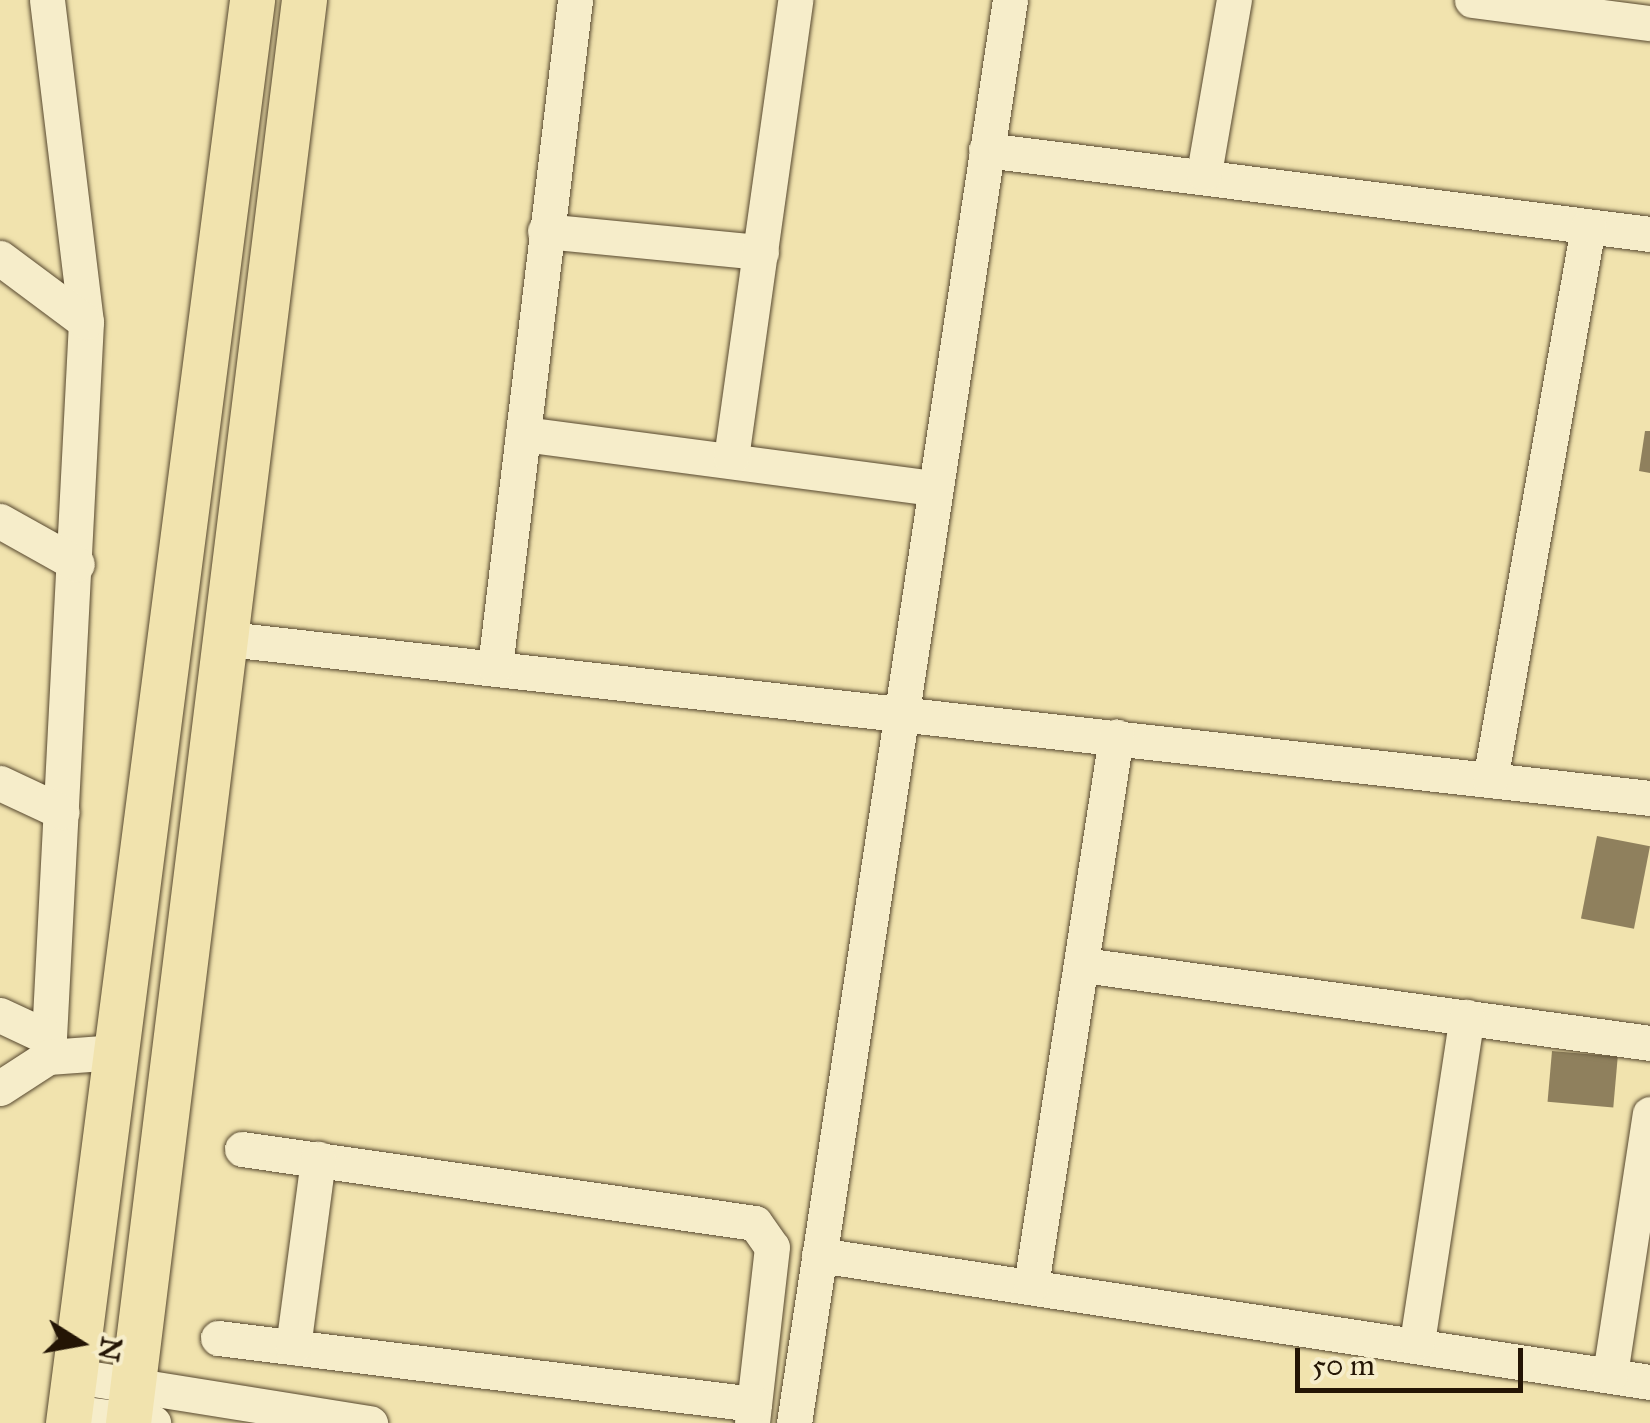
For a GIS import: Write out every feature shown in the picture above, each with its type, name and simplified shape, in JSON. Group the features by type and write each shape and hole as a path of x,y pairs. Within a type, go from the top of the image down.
{"main road":[{"path":"71,1403 252,0"},
{"path":"136,1412 304,0"}],"street":[{"path":"0,1088 49,1048 77,564 86,322 47,0"},
{"path":"495,667 574,0"},
{"path":"731,458 796,0"},
{"path":"794,1423 1010,0"},
{"path":"1204,173 1234,0"},
{"path":"1472,0 1650,22"},
{"path":"986,150 1204,173 1650,234"},
{"path":"1490,780 1588,227"},
{"path":"545,231 761,252"},
{"path":"0,258 86,322"},
{"path":"523,434 731,458 936,488"},
{"path":"0,521 77,564"},
{"path":"228,639 495,667 904,718 1116,737 1650,798"},
{"path":"1031,1285 1116,737"},
{"path":"0,782 62,812"},
{"path":"1083,964 1650,1043"},
{"path":"0,1016 49,1048 117,1052"},
{"path":"1417,1342 1468,1017"},
{"path":"1610,1374 1650,1114"},
{"path":"218,1338 753,1413 772,1247 755,1223 242,1149"},
{"path":"293,1347 318,1159"},
{"path":"820,1256 1417,1342 1650,1382"},
{"path":"71,1403 136,1412 370,1423"}],"building":[{"path":"1645,431 1650,431 1650,473 1639,471"},
{"path":"1597,836 1650,846 1634,929 1581,918"},
{"path":"1552,1051 1618,1057 1613,1108 1548,1102"}]}
